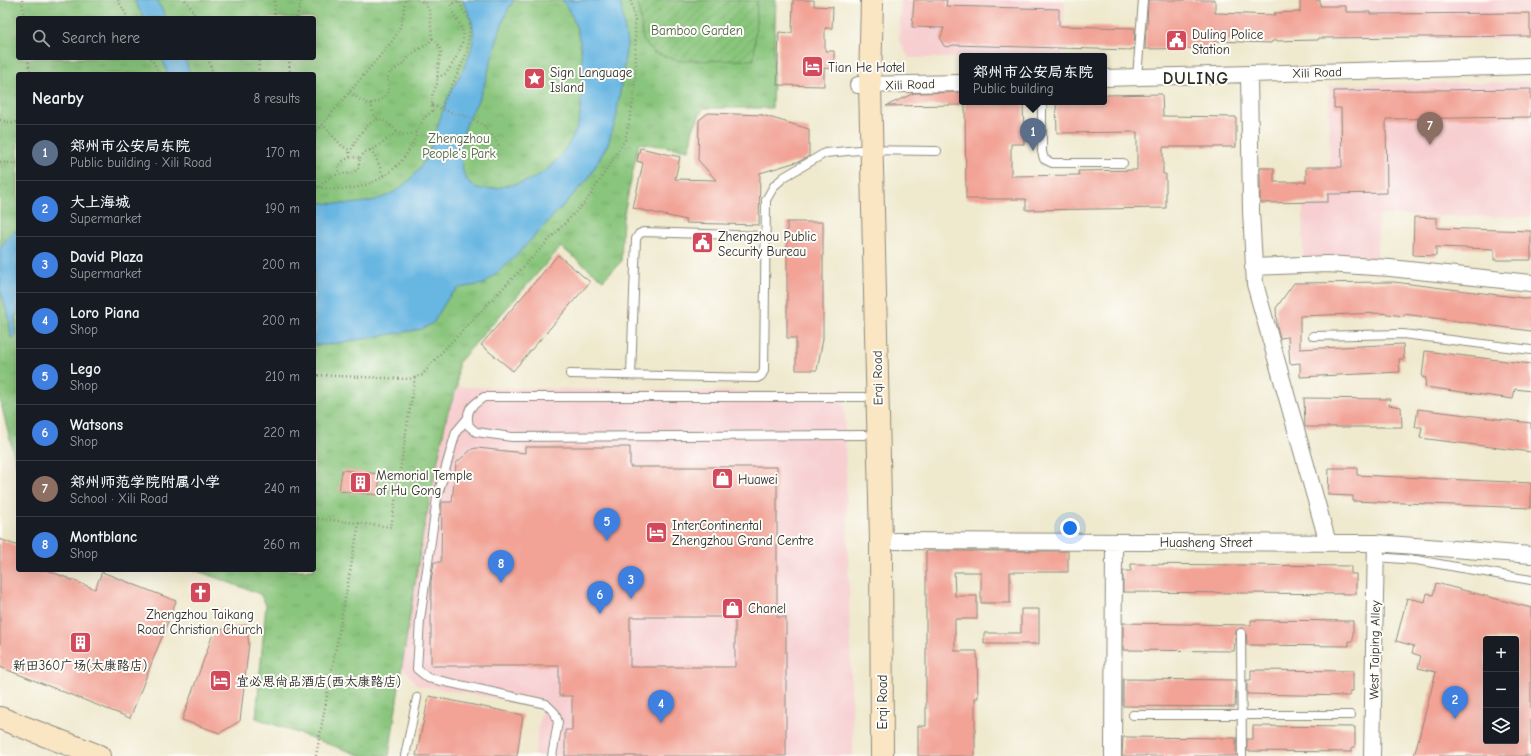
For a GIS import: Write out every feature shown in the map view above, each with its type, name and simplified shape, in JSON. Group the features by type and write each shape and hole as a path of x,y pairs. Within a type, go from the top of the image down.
{"main road":[{"name":"Erqi Road","path":"859,0 864,85 865,150 864,435 867,550 868,756"},
{"name":"Erqi Road","path":"864,85 872,0"},
{"name":"Erqi Road","path":"865,150 881,541 882,756"},
{"path":"0,718 99,756"}],"street":[{"name":"Xili Road","path":"1107,78 1531,66"},
{"path":"1249,74 1253,267 1255,284 1328,543"},
{"name":"Xili Road","path":"864,85 959,83"},
{"path":"1253,267 1326,264 1390,268 1531,283"},
{"name":"Huasheng Street","path":"881,541 1328,543 1376,550 1531,555"},
{"path":"1113,756 1114,542"},
{"name":"West Taiping Alley","path":"1372,756 1376,550"}],"lane":[{"path":"1137,77 1143,0"},
{"path":"1042,105 1042,152 1044,158 1052,163 1123,163"},
{"path":"570,374 757,378 761,376 764,371 766,200 774,186 784,177 825,153 865,150 937,151"},
{"path":"631,375 636,239 639,234 643,232 765,236"},
{"path":"1313,336 1403,334 1531,350"},
{"path":"864,398 484,398 476,403 468,413 467,419 469,426 476,432 512,437 864,435"},
{"path":"467,419 456,432 437,498 420,620 417,669 428,678 546,704 555,713 558,722 552,756"},
{"path":"1376,550 1416,560 1531,580"},
{"path":"1241,633 1242,756"},
{"path":"405,756 417,698"},
{"path":"1133,715 1351,715"}],"path":[{"path":"22,0 24,16"},
{"path":"118,0 127,16"},
{"path":"185,0 192,9 194,16"},
{"path":"274,16 275,0"},
{"path":"297,16 301,0"},
{"path":"316,132 390,44 399,31 404,13 405,0"},
{"path":"350,92 366,103 375,102 383,98 388,92 387,78 390,73 405,62 413,53 429,43 432,38 430,12 425,4 419,0"},
{"path":"438,77 446,73 460,51 462,44 463,31 451,8 451,4 458,0 463,11 469,18 470,26 468,53 442,109"},
{"path":"316,375 409,379 422,375 442,352 588,199 625,140 634,103 636,71 635,22 631,0"},
{"path":"316,186 351,189 370,184 384,177 408,153 424,118 432,111 432,96 437,84 441,52 439,46 432,38"},
{"path":"28,60 30,72"},
{"path":"152,60 159,72"},
{"path":"209,60 213,72"},
{"path":"258,60 258,72"},
{"path":"289,60 290,72"},
{"path":"371,103 374,116 386,122 397,132 402,135 417,132"},
{"path":"432,105 476,119 487,127 493,134 499,146"},
{"path":"350,158 350,153 364,128 370,122 379,119"},
{"path":"0,120 12,123 16,122"},
{"path":"322,124 342,146 349,150 350,153"},
{"path":"319,187 329,178 339,174 352,174 358,169 360,158 365,152 380,145 391,135 397,132"},
{"path":"370,150 375,156 384,177"},
{"path":"339,174 338,166 342,162 350,158 360,158"},
{"path":"0,162 16,164"},
{"path":"316,518 391,527 415,377"},
{"path":"316,756 359,523"}],"shaded area":[{"path":"901,0 1065,0 1062,53 959,53 959,58 909,58 899,41"},
{"path":"1325,0 1531,0 1531,39 1323,40"},
{"path":"1531,82 1531,217 1379,215 1376,263 1303,260 1303,205 1330,204 1329,85"},
{"path":"457,387 777,392 844,390 853,756 534,756 542,706 417,685 402,666 423,533 447,415"}],"green space":[{"name":"Zhengzhou People's Park","path":"0,0 776,0 772,108 703,108 693,129 689,150 639,143 623,218 621,262 603,280 561,247 458,363 457,387 447,415 423,533 389,756 362,756 256,718 266,605 260,594 200,572 316,572 316,72 16,72 16,463 0,400"},
{"name":"Bamboo Garden","path":"636,0 757,0 754,60 678,61 653,52 643,40 639,7"}],"water":[{"path":"134,0 157,0 165,16 143,16"},
{"path":"462,0 515,0 505,17 484,87 465,127 461,146 461,162 465,177 469,183 482,189 490,189 532,179 545,171 555,162 564,151 574,134 579,120 581,106 582,57 576,27 562,0 618,0 621,5 627,44 616,119 608,144 588,179 513,259 484,284 459,288 450,295 433,323 422,329 325,345 316,345 316,202 345,204 375,200 394,192 414,176 427,157 446,102 471,50 473,35 469,14"},
{"path":"163,60 186,60 189,72 167,72"},
{"path":"16,231 16,316 15,337 11,338 9,318 0,289 0,248 7,238"}],"building":[{"path":"793,0 814,0 814,6 833,7 832,28 825,28 825,51 834,51 834,69 824,68 824,86 777,85 779,32 792,33"},
{"path":"914,0 947,0 946,6 1059,9 1059,26 1135,28 1134,49 953,45 948,47 944,46 940,39 944,28 912,27"},
{"path":"1148,0 1215,0 1215,13 1275,15 1274,13 1300,12 1300,0 1320,0 1320,6 1346,6 1346,12 1370,12 1370,14 1530,13 1530,36 1319,38 1318,40 1272,41 1271,43 1214,41 1214,48 1145,49"},
{"path":"1531,89 1531,117 1386,119 1387,193 1328,194 1328,202 1260,203 1260,168 1274,168 1274,182 1306,182 1306,167 1342,167 1341,108 1334,108 1334,91"},
{"path":"959,92 959,105 962,105 886,106 914,93"},
{"path":"1162,94 1163,116 1236,117 1236,147 1163,147 1163,174 1166,174 1166,208 1026,210 1026,199 966,199 965,105 1023,105 1024,144 1011,144 1011,176 1079,175 1078,171 1137,170 1137,132 1057,133 1056,105 1107,105 1107,95"},
{"path":"708,113 762,115 809,129 809,156 800,161 760,173 759,225 686,223 686,220 633,208 643,163 637,161 640,148 680,157 675,179 716,180 698,160 699,120"},
{"path":"1414,217 1437,218 1437,228 1531,231 1531,260 1494,260 1494,249 1436,247 1436,256 1413,255"},
{"path":"787,222 823,222 823,339 817,370 796,370 796,338 787,338"},
{"path":"558,255 590,282 513,371 481,345"},
{"path":"1394,282 1531,299 1531,331 1404,314 1404,316 1380,313 1300,316 1300,349 1403,344 1404,359 1399,359 1400,372 1300,377 1300,363 1290,364 1288,337 1280,338 1277,326 1276,308 1294,283"},
{"path":"1425,351 1531,364 1531,391 1515,389 1513,399 1425,387 1426,378 1422,377"},
{"path":"1304,398 1390,399 1389,405 1401,407 1402,427 1305,427"},
{"path":"1418,409 1531,423 1531,452 1420,438 1422,427 1415,427"},
{"path":"525,447 630,447 630,467 777,467 777,617 786,617 786,756 565,756 565,730 572,730 572,696 559,696 559,666 431,666 431,581 434,562 441,562 442,502 452,502 456,463 472,449 477,448 525,453","holes":["630,617 735,617 735,667 630,667"]},
{"path":"1329,468 1357,468 1357,475 1531,483 1531,508 1353,501 1353,496 1328,495"},
{"name":"Memorial Temple of Hu Gong","path":"342,470 380,474 378,495 339,491"},
{"name":"新田360广场(太康路店)","path":"0,539 16,545 16,572 52,572 95,589 102,572 176,601 130,718 0,667"},
{"path":"926,551 1068,551 1068,572 1010,572 1010,603 981,603 981,572 954,572 955,596 977,596 977,619 955,619 955,651 977,651 978,698 975,698 975,756 918,756 918,726 926,726"},
{"path":"1131,564 1351,566 1351,574 1356,574 1356,594 1123,592 1123,571 1131,571"},
{"path":"1436,583 1531,608 1531,756 1414,756 1436,672 1418,668 1421,656 1412,653 1414,646 1396,641 1407,598 1425,602 1427,593 1433,595"},
{"path":"1021,609 1039,609 1039,644 984,644 984,633 1021,633"},
{"path":"1251,620 1353,621 1353,641 1349,641 1349,646 1247,645 1246,631 1241,628 1236,631 1234,651 1123,650 1123,623 1251,625"},
{"name":"宜必思尚品酒店(西太康路店)","path":"246,625 249,643 240,721 220,733 182,720 214,631"},
{"path":"1251,670 1353,671 1353,691 1350,691 1350,696 1247,694 1247,680 1251,680"},
{"path":"1123,679 1236,680 1235,707 1123,706"},
{"path":"429,696 523,715 517,756 416,756"},
{"path":"1253,726 1355,727 1355,747 1352,747 1352,752 1247,751 1247,739 1253,739"},
{"path":"1123,737 1236,738 1236,756 1122,756"}],"place":[{"name":"Duling Police Station","path":"1176,41"},
{"name":"Tian He Hotel","path":"813,67"},
{"name":"Sign Language Island","path":"534,79"},
{"name":"郑州师范学院附属小学","path":"1430,145"},
{"name":"郑州市公安局东院","path":"1033,151"},
{"name":"Zhengzhou Public Security Bureau","path":"702,243"},
{"name":"Huawei","path":"722,479"},
{"name":"Memorial Temple of Hu Gong","path":"360,482"},
{"name":"InterContinental Zhengzhou Grand Centre","path":"656,532"},
{"name":"Lego","path":"607,541"},
{"name":"Montblanc","path":"501,583"},
{"name":"Zhengzhou Taikang Road Christian Church","path":"200,592"},
{"name":"David Plaza","path":"631,599"},
{"name":"Chanel","path":"733,608"},
{"name":"Watsons","path":"600,614"},
{"name":"新田360广场(太康路店)","path":"80,643"},
{"name":"宜必思尚品酒店(西太康路店)","path":"220,681"},
{"name":"大上海城","path":"1455,719"},
{"name":"Loro Piana","path":"661,723"}],"district":[{"name":"DULING","path":"1196,78"}]}
